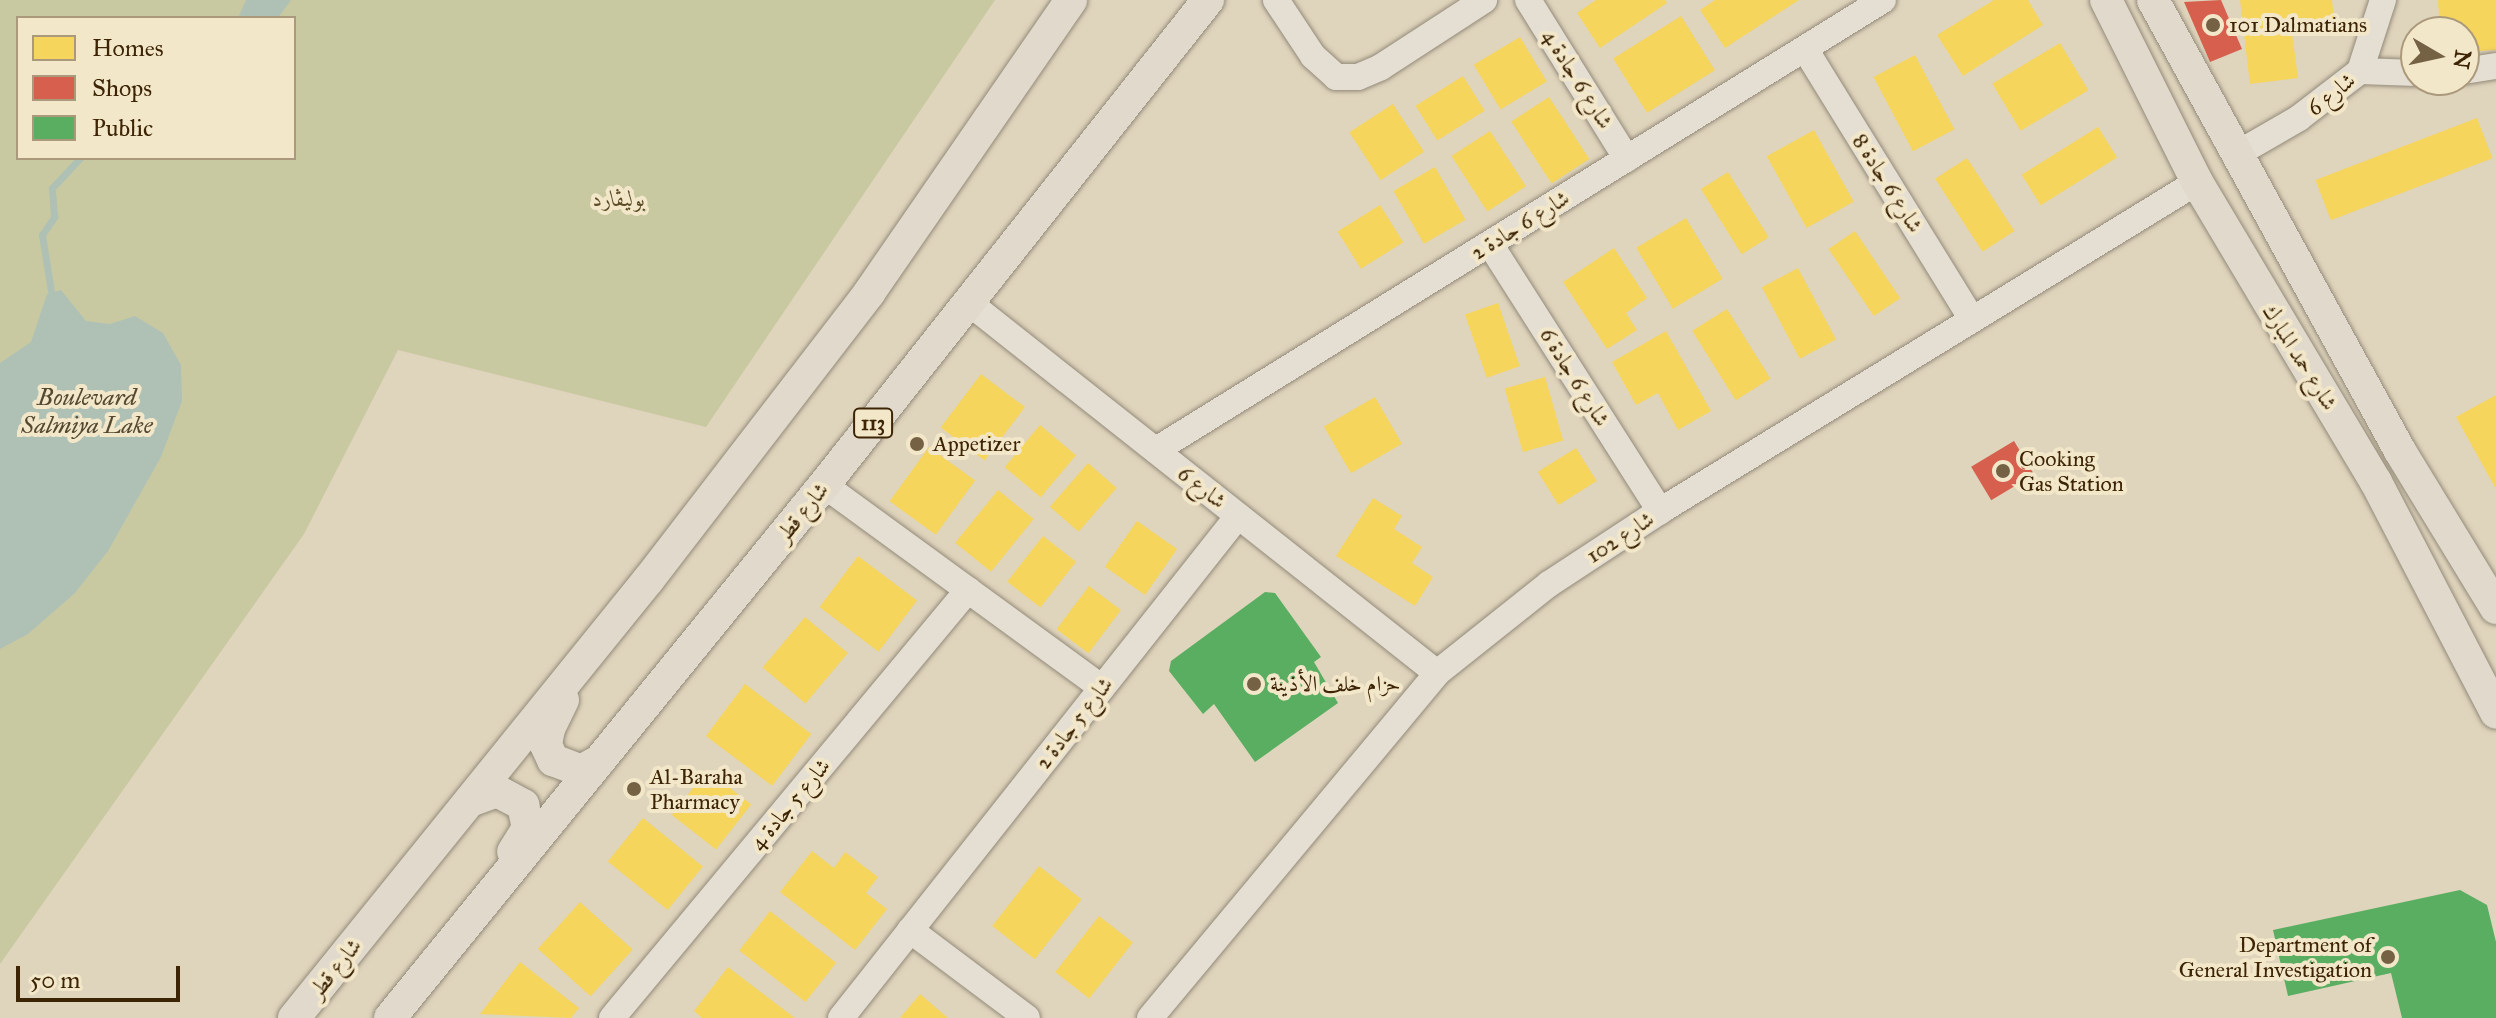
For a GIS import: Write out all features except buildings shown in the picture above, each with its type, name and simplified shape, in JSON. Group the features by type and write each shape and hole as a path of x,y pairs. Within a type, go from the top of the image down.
{"main road":[{"name":"شارع قطر","path":"294,1018 582,662 869,293 1071,0"},
{"name":"شارع قطر","path":"390,1018 824,485 1208,0"},
{"name":"شارع حمد المبارك","path":"2106,0 2197,182 2376,482 2496,713"},
{"name":"شارع حمد المبارك","path":"2153,0 2400,451 2496,608"},
{"path":"2376,482 2390,471 2398,475 2426,533 2464,590 2496,617"},
{"path":"582,662 549,729 546,745 553,760 565,769 581,771 599,761"},
{"path":"470,801 497,791 513,795 527,815 528,828 474,916"}],"street":[{"path":"1276,0 1313,56 1336,77 1358,77 1381,67 1484,0"},
{"name":"شارع 6 جادة 4","path":"1528,0 1627,159"},
{"name":"شارع 6 جادة 2","path":"1156,450 1883,0"},
{"name":"شارع 6","path":"2237,154 2299,118 2360,71 2383,0"},
{"name":"شارع 6 جادة 8","path":"1805,49 1971,318"},
{"path":"2360,71 2400,72"},
{"name":"شارع 102","path":"1150,1018 1437,673 1549,584 1660,511 2197,182"},
{"name":"شارع 6 جادة 6","path":"1490,244 1660,511"},
{"name":"شارع 6","path":"968,302 1437,673"},
{"path":"824,485 1102,688"},
{"name":"شارع 5 جادة 2","path":"841,1018 1238,516"},
{"name":"شارع 5 جادة 4","path":"612,1018 968,590"},
{"path":"910,930 1027,1018"}],"green space":[{"name":"بوليڤارد","path":"0,0 995,0 706,427 398,350 304,534 0,964"}],"water":[{"path":"246,0 291,0 279,16 239,16"},
{"name":"Boulevard Salmiya Lake","path":"61,290 86,321 110,324 135,316 163,333 181,365 182,401 161,457 108,551 75,593 28,634 0,649 0,363 31,342 47,294"}],"waterway":[{"path":"51,291 42,235 54,217 52,188 78,160"}],"place":[{"name":"101 Dalmatians","path":"2213,25"},
{"name":"Appetizer","path":"917,444"},
{"name":"Cooking Gas Station","path":"2003,471"},
{"name":"حزام خلف الأذينة","path":"1254,684"},
{"name":"Al-Baraha Pharmacy","path":"634,789"},
{"name":"Department of General Investigation","path":"2388,957"}]}
